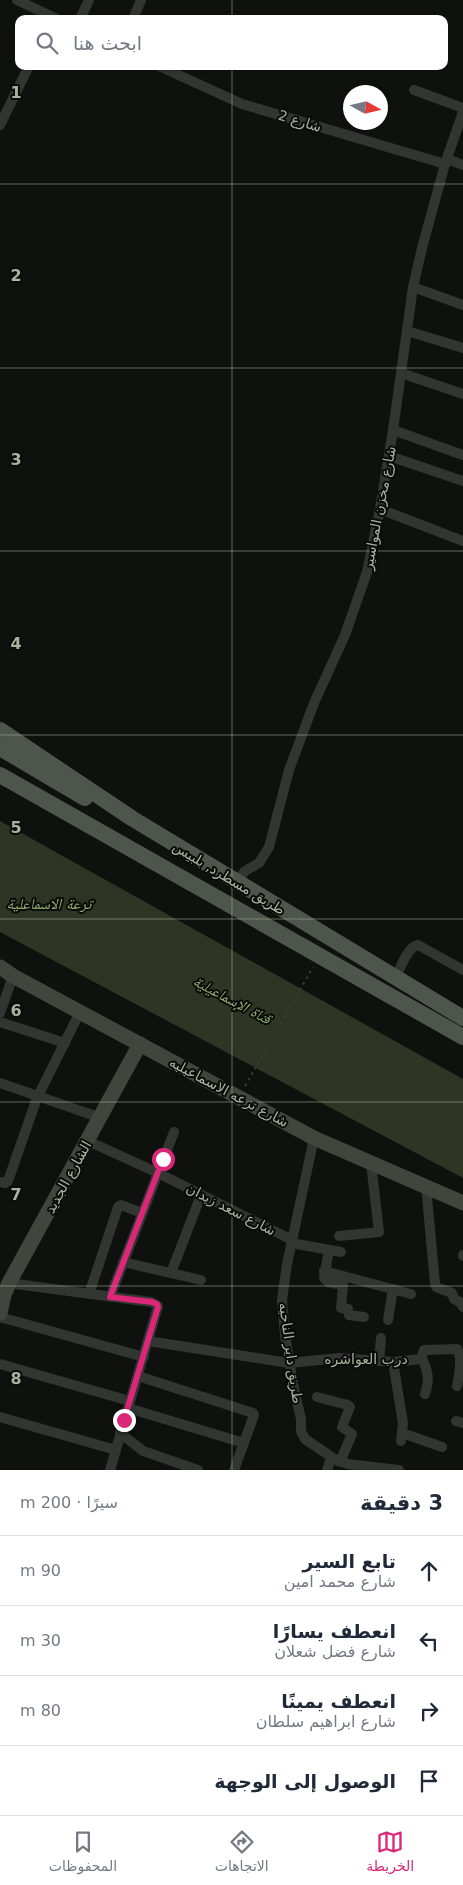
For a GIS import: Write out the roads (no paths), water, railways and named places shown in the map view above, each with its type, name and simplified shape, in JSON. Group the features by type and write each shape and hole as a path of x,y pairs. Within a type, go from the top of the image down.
{"main road":[{"name":"طريق مسطرد, بلبيس","path":"0,730 133,819 395,979 463,1018"},
{"path":"0,748 87,798 133,819"},
{"name":"طريق مسطرد, بلبيس","path":"0,775 463,1036"},
{"name":"شارع ترعه الاسماعيليه","path":"5,971 314,1138 463,1203"},
{"name":"الشارع الجديد","path":"0,1313 5,1290 140,1044"}],"street":[{"path":"17,0 48,15"},
{"path":"82,15 89,0"},
{"path":"135,15 142,0"},
{"path":"0,125 27,70"},
{"name":"شارع 2","path":"168,70 242,104 446,162 463,165"},
{"path":"414,90 463,108"},
{"name":"شارع مخزن المواسير","path":"237,882 245,871 259,863 269,847 289,770 314,702 345,635 367,572 389,456 413,287 446,162 463,112"},
{"path":"413,287 463,305"},
{"path":"407,331 463,348"},
{"path":"401,373 463,394"},
{"path":"393,430 463,455"},
{"path":"389,456 463,481"},
{"path":"380,509 463,541"},
{"path":"395,979 411,949 416,945 463,970"},
{"path":"0,1014 5,971"},
{"path":"1,1182 8,1181 38,1096 80,1012"},
{"path":"0,1022 65,1043"},
{"path":"0,1083 101,1118"},
{"path":"110,1297 174,1132"},
{"name":"طريق داير الناحيه","path":"314,1138 291,1241 282,1300 290,1363 303,1436 336,1460"},
{"name":"شارع سعد زيدان","path":"88,1140 201,1194 291,1241 341,1252"},
{"path":"339,1236 378,1232 371,1163"},
{"path":"426,1186 435,1284 436,1287 452,1293 454,1299 460,1302 463,1307"},
{"path":"171,1273 201,1194"},
{"path":"89,1294 118,1207 122,1206 142,1213"},
{"path":"329,1250 324,1271 325,1281 343,1286 340,1308 348,1310 349,1315 364,1317"},
{"path":"123,1262 201,1280"},
{"path":"324,1271 411,1294"},
{"path":"388,1320 393,1289"},
{"path":"5,1290 89,1294 157,1304 158,1309 110,1470"},
{"path":"0,1317 144,1357"},
{"path":"379,1361 381,1338"},
{"name":"درب العواشره","path":"148,1341 290,1363 339,1358 393,1362 422,1358 424,1350 458,1350 460,1368 457,1386"},
{"path":"422,1358 429,1374 429,1383 425,1394"},
{"path":"393,1362 403,1423 402,1437 442,1448"},
{"path":"0,1364 244,1443"},
{"path":"138,1376 250,1411 254,1415 234,1470"},
{"path":"317,1397 350,1407 342,1426 352,1434 336,1460 327,1470"},
{"path":"0,1417 116,1450"},
{"path":"120,1433 143,1451 198,1470"},
{"path":"336,1460 399,1470"}],"water":[{"name":"ترعة الاسماعلية","path":"0,821 463,1079 463,1178 0,932"}],"water label":[{"name":"قناة الإسماعيلية","path":"232,1000"}]}
